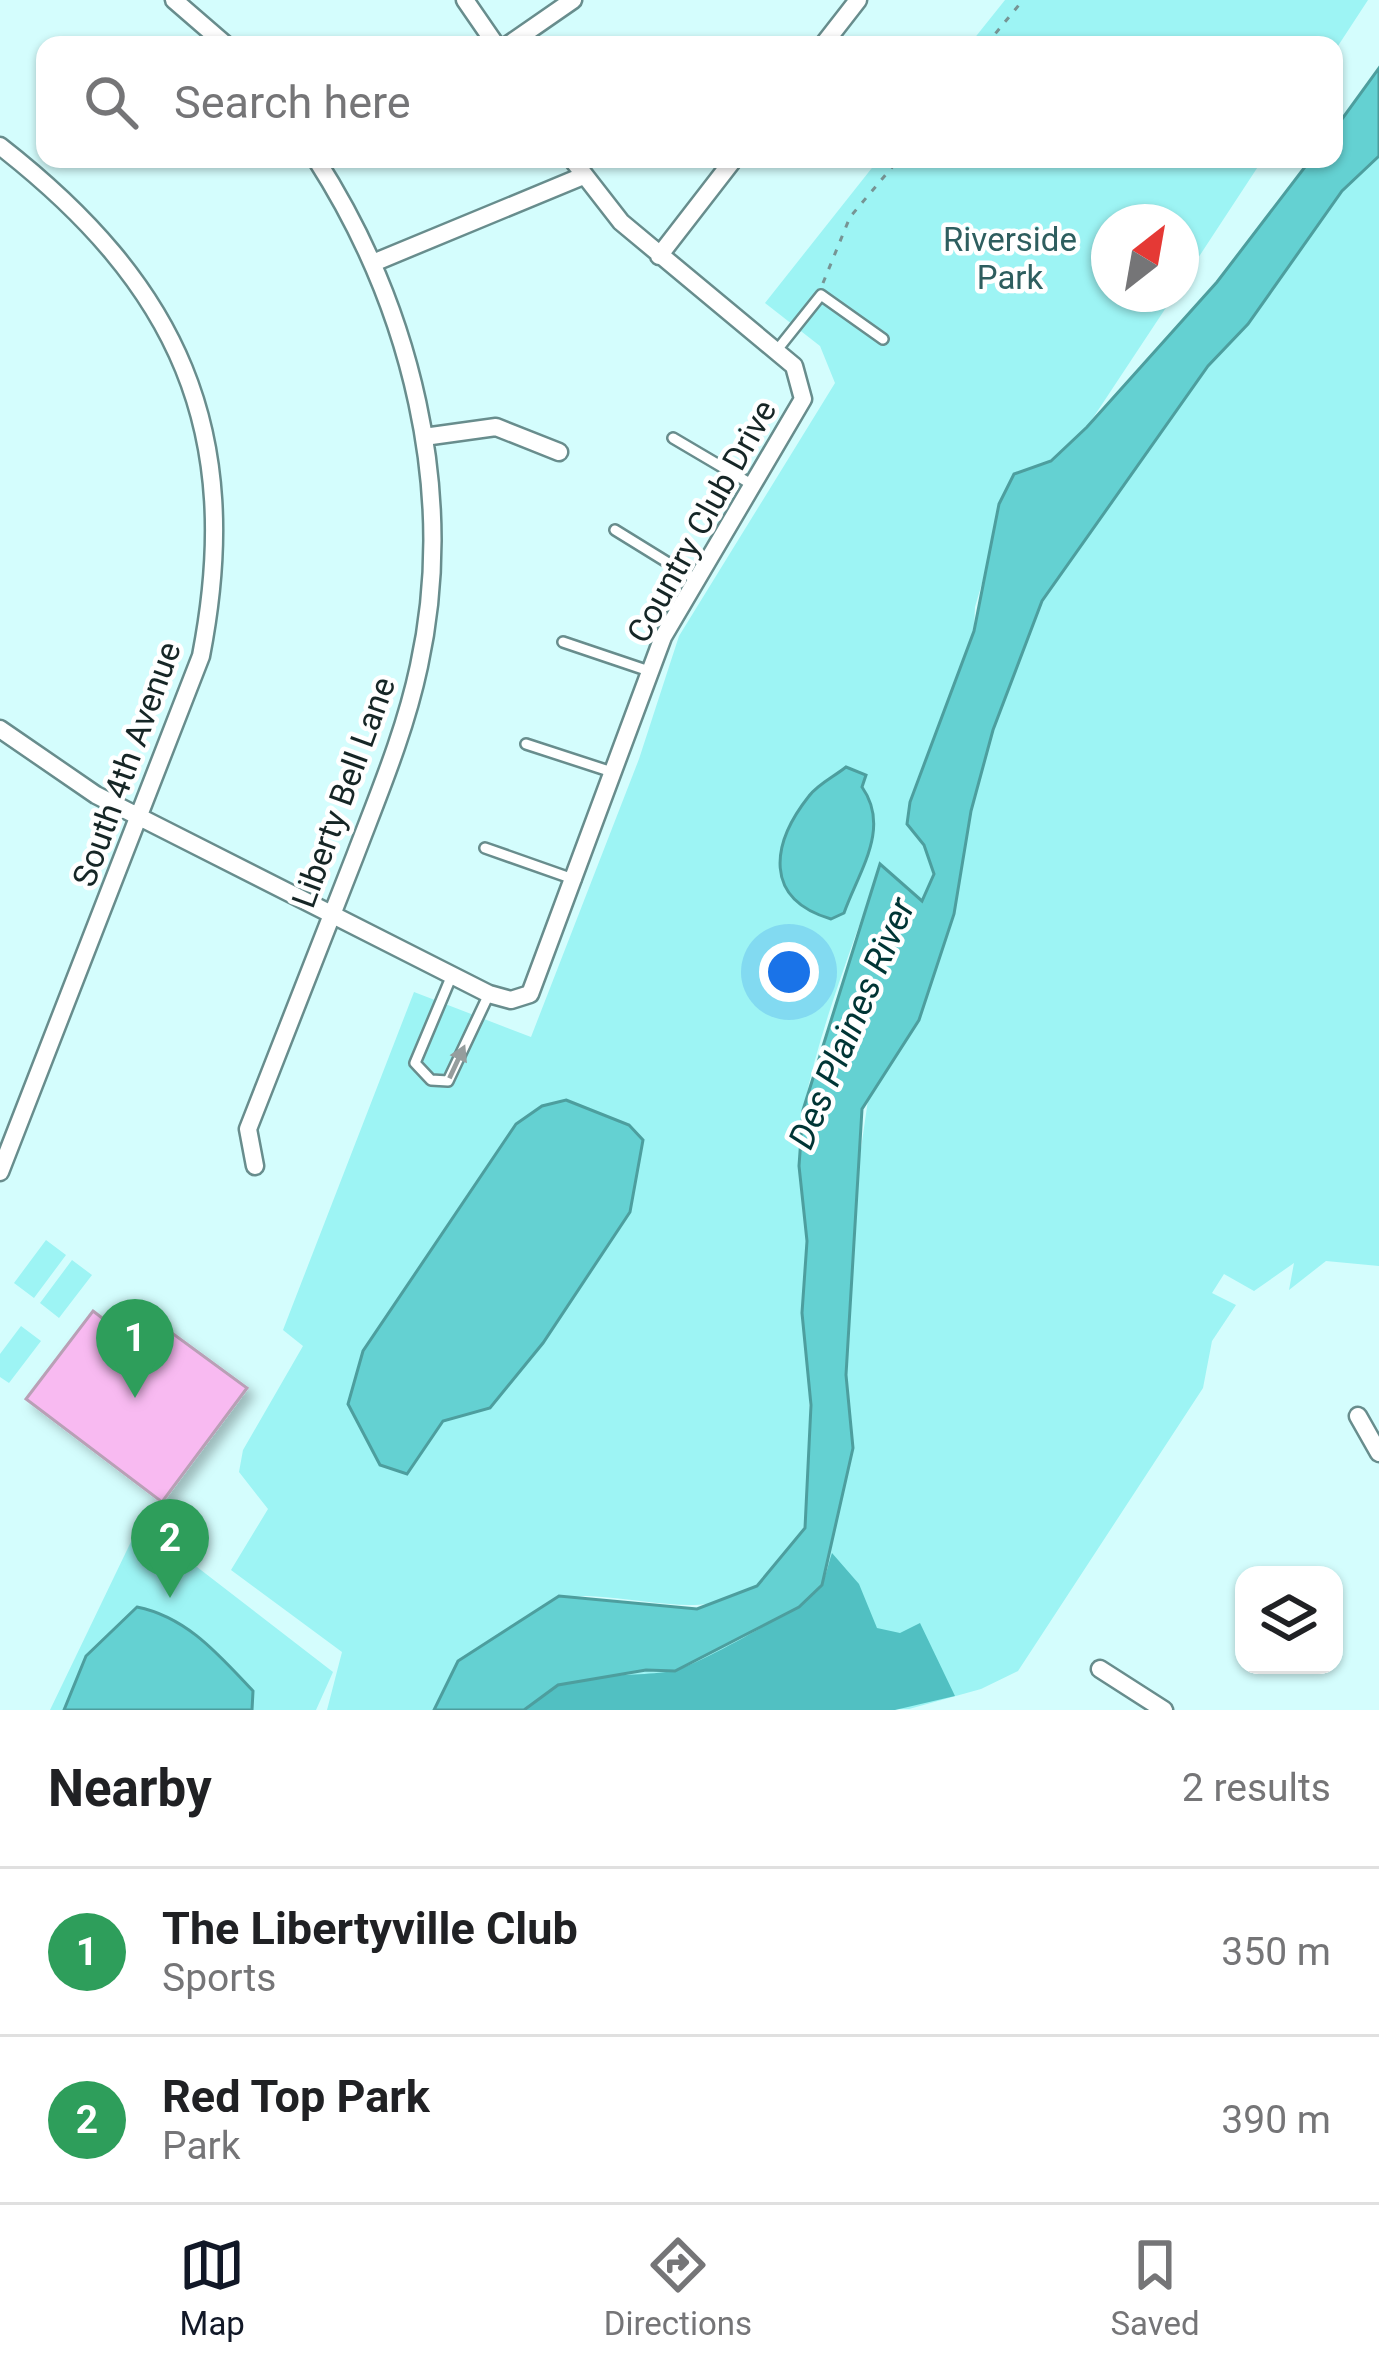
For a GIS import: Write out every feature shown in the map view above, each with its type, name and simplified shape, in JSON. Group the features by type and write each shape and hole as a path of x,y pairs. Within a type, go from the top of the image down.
{"street":[{"path":"174,0 216,36"},
{"path":"465,0 490,36"},
{"path":"521,36 573,0"},
{"path":"830,36 858,0"},
{"name":"South 4th Avenue","path":"0,146 58,192 108,242 150,298 189,381 211,453 216,524 201,656 0,1172"},
{"name":"Liberty Bell Lane","path":"255,1166 248,1129 402,734 420,662 432,573 424,437 391,302 321,168"},
{"path":"578,168 621,222 781,354"},
{"path":"659,256 727,168"},
{"path":"373,263 583,176"},
{"name":"Country Club Drive","path":"489,994 512,1000 530,994 562,919 663,637 803,398 801,381 781,354"},
{"path":"424,437 496,427 559,452"},
{"path":"0,729 96,795 489,994"},
{"path":"1358,1416 1379,1453"},
{"path":"1100,1669 1164,1710"}],"lane":[{"path":"781,354 821,295 883,339"},
{"path":"674,438 754,486"},
{"path":"615,530 696,580"},
{"path":"563,642 652,672"},
{"path":"526,744 616,773"},
{"path":"484,848 576,880"},
{"path":"452,975 415,1063 431,1081 448,1081 489,994"}],"path":[{"path":"993,36 1023,0"},
{"path":"821,295 850,217 891,168"}],"green space":[{"path":"1005,0 1368,0 1343,38 976,36"},
{"path":"1379,156 1379,1266 1326,1261 1289,1290 1294,1263 1254,1291 1224,1274 1212,1293 1236,1305 1212,1341 1203,1388 1018,1671 981,1689 909,1709 524,1710 822,1585 853,1448 846,1375 852,1211 868,1100 919,1020 954,914 971,811 993,730 1042,601 1208,366 1248,324 1342,191"},
{"name":"Riverside Park","path":"872,168 1257,168 1199,257 1199,204 1091,204 1091,312 1163,312 1087,427 1051,461 1014,474 975,607 974,631 910,802 907,824 924,845 934,874 922,901 880,865 819,1046 801,1124 811,1444 807,1518 802,1531 779,1564 732,1598 681,1605 570,1598 500,1637 457,1675 434,1710 327,1710 342,1652 231,1570 268,1509 239,1472 243,1450 303,1346 283,1330 414,992 531,1037 639,759 679,636 835,383 820,346 765,303"},
{"path":"46,1240 66,1255 34,1298 14,1283"},
{"path":"72,1260 92,1275 59,1318 40,1303"},
{"path":"21,1326 41,1341 9,1383 0,1377 0,1354"},
{"path":"140,1523 333,1672 316,1710 50,1710"}],"shaded area":[{"path":"832,1553 859,1584 877,1628 900,1633 920,1623 955,1696 895,1710 524,1710 538,1696 574,1681 673,1671 726,1647 810,1597 821,1584"}],"water":[{"name":"Des Plaines River","path":"1379,68 1379,156 1342,191 1248,324 1208,366 1042,601 993,730 971,811 954,914 919,1020 862,1109 846,1375 853,1448 822,1585 799,1607 675,1671 646,1670 558,1685 524,1710 434,1710 458,1661 559,1596 697,1609 757,1586 805,1528 811,1405 802,1313 807,1241 799,1166 803,1110 880,864 922,901 934,874 924,845 907,824 910,802 974,631 999,504 1014,474 1051,461 1190,312 1199,312 1199,302 1304,168 1343,168 1343,118"},
{"path":"846,767 866,775 862,787 874,818 873,834 844,913 831,919 794,898 784,884 781,851 809,796"},
{"path":"566,1100 629,1125 643,1140 630,1212 543,1343 490,1408 443,1421 407,1474 380,1465 348,1404 363,1351 516,1124 542,1106"},
{"path":"137,1607 187,1628 215,1651 253,1691 252,1710 64,1710 86,1656"}],"building":[{"path":"93,1311 123,1334 142,1311 247,1388 162,1502 26,1399"}],"place":[{"name":"The Libertyville Club","path":"135,1398"},
{"name":"Red Top Park","path":"170,1598"}]}
